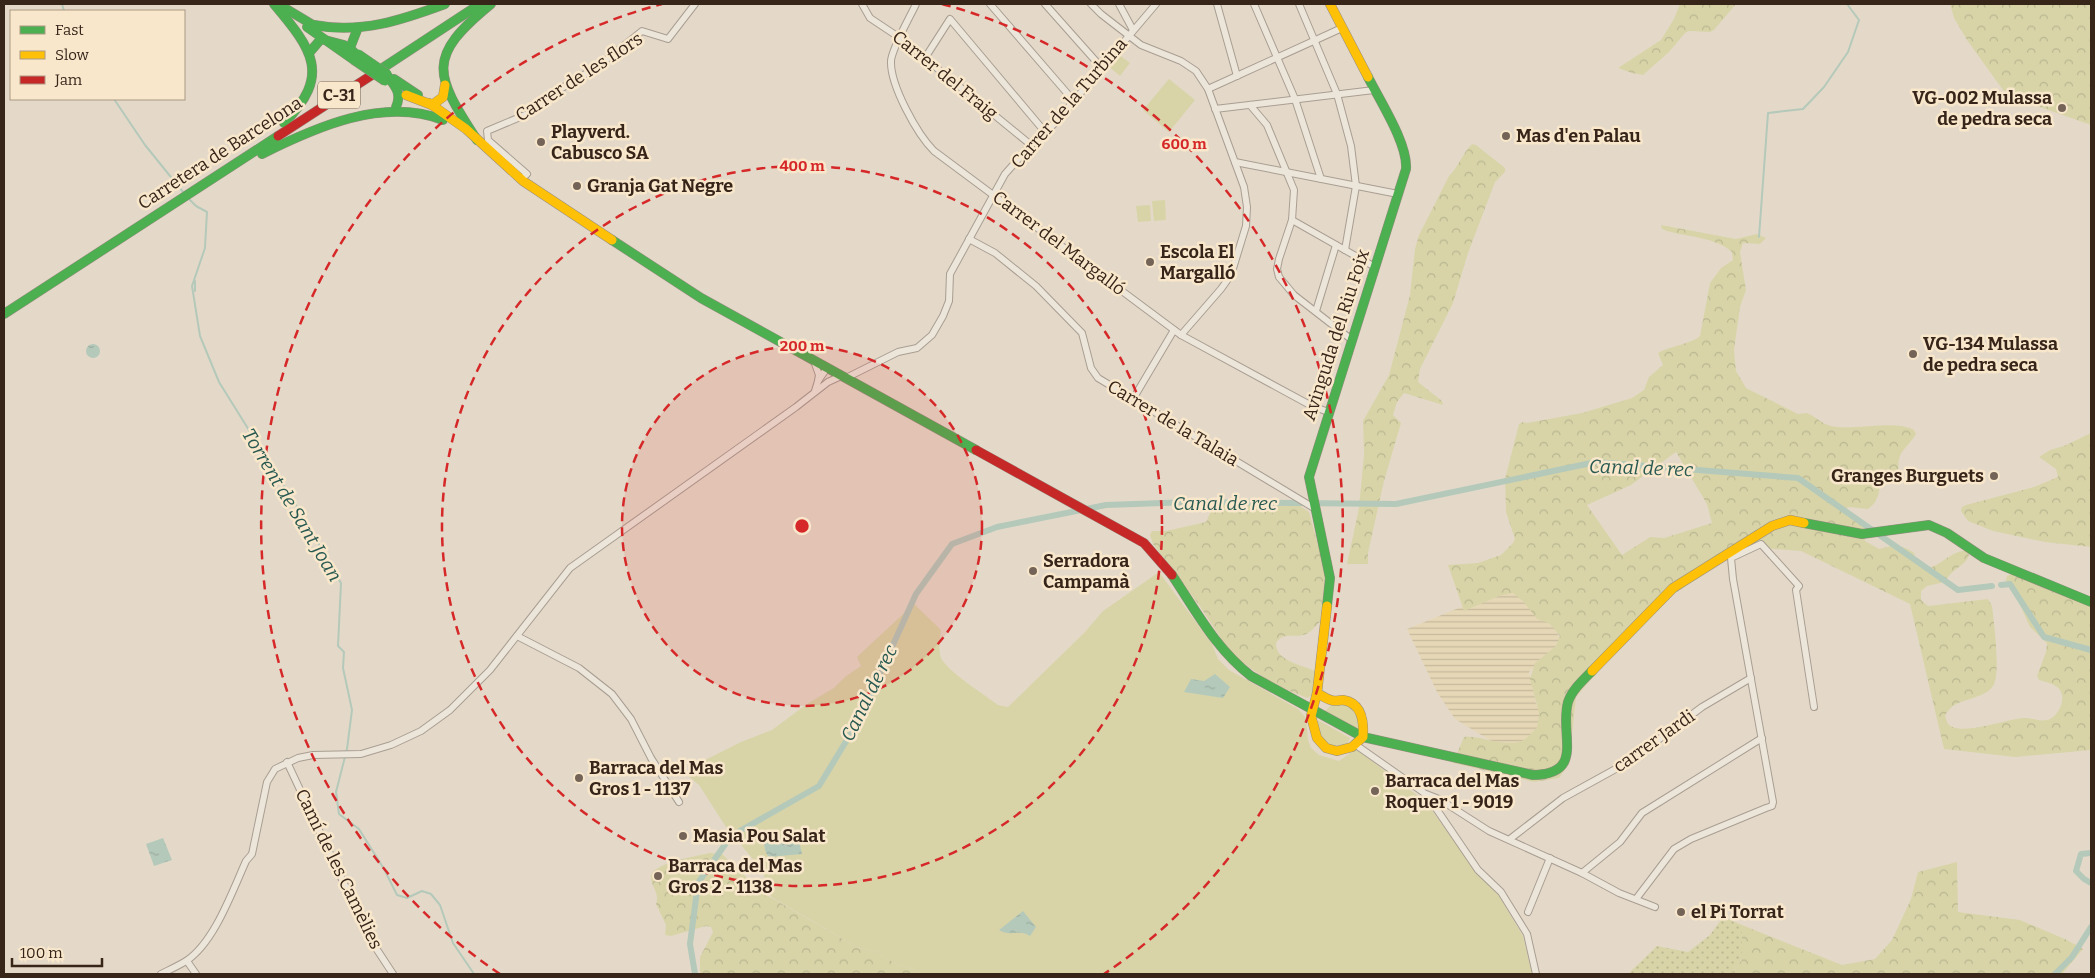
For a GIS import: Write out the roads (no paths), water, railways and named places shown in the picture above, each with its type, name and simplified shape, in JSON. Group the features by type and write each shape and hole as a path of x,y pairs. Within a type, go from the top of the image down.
{"main road":[{"path":"314,25 341,30 357,30 397,20 445,4"},
{"name":"Carretera de Barcelona","path":"4,314 480,4"},
{"path":"432,105 443,97 445,85 443,65 450,41 464,25 491,4"},
{"name":"Avinguda del Riu Foix","path":"1330,4 1402,144 1407,159 1406,170 1309,477 1330,578 1317,693 1314,711 1311,716 1317,738 1326,748 1343,750 1356,744"},
{"path":"278,5 310,53"},
{"path":"278,5 314,25 386,76 432,105 478,140 492,155"},
{"path":"278,5 325,40 352,52 369,70 386,76 398,90 492,155 521,180 701,298 1144,543 1154,552 1172,575 1217,641 1237,666 1251,676 1363,737 1533,775 1546,776 1555,774 1562,768 1565,759 1567,713 1573,692 1673,588 1730,555 1772,526 1790,520 1862,534 1929,526 1947,532 1984,558 2091,602"},
{"path":"352,52 352,37 357,30"},
{"path":"194,190 277,129 303,106 312,82 310,53 314,44 321,39 352,52"},
{"path":"445,85 478,140"},
{"path":"393,111 399,101 398,90"},
{"path":"406,95 432,105"},
{"path":"194,190 294,139 357,118 393,111 419,113 443,120"},
{"path":"1317,693 1332,701"},
{"path":"1314,711 1332,701 1342,700 1352,704 1361,712 1368,728 1398,744"},
{"path":"1356,744 1363,737 1364,718"}],"street":[{"name":"Carrer de les flors","path":"521,180 527,174 488,140 487,131 532,112 547,97 597,67 642,31 668,39 696,4"},
{"name":"Carrer del Fraig","path":"862,4 870,18 900,38 1031,145"},
{"name":"Carrer del Margalló","path":"916,4 891,59 892,70 903,103 923,140 934,151 1181,335 1328,412"},
{"path":"990,4 1073,100"},
{"path":"1045,4 1101,67"},
{"path":"1091,4 1101,14 1131,32"},
{"path":"1119,4 1131,32 1141,45 1181,61 1196,71 1208,89 1244,187 1247,207 1246,226 1231,275 1181,335"},
{"name":"Carrer de la Turbina","path":"287,762 313,755 360,754 391,745 421,732 450,710 490,670 570,568 828,382 844,377 898,352 917,348 932,336 949,301 950,274 1006,174 1156,4"},
{"path":"1217,4 1237,76"},
{"path":"1254,4 1276,59 1295,99 1321,179"},
{"path":"1299,4 1337,94 1351,146 1356,186 1345,250"},
{"path":"925,58 940,38 950,19 1045,132"},
{"path":"1208,89 1342,28"},
{"path":"1215,109 1374,90"},
{"path":"1250,105 1267,125 1294,190 1292,220 1279,259 1278,269 1280,277 1294,295 1352,340"},
{"path":"1236,162 1398,194"},
{"path":"1292,220 1375,267"},
{"name":"Carrer de la Talaia","path":"969,239 995,253 1036,286 1082,333 1091,368 1098,378 1314,508"},
{"path":"1316,311 1336,245"},
{"path":"1133,399 1174,330"},
{"path":"814,361 819,375 815,392"},
{"path":"818,381 827,368"},
{"path":"827,368 829,374 828,382"},
{"path":"1636,899 1674,849 1691,839 1772,806 1774,802 1730,555 1761,544 1799,586 1796,590 1797,599 1814,707"},
{"path":"517,636 579,668 612,694 631,719 679,802"},
{"name":"carrer Jardi","path":"1510,839 1563,798 1630,761 1695,712 1751,678"},
{"path":"1582,873 1620,842 1642,813 1762,738"},
{"path":"1356,744 1423,792 1439,799 1489,830 1582,873 1620,893 1655,907"},
{"path":"161,974 187,961 206,941 218,923 246,861 252,854 267,782 275,769 287,762"},
{"name":"Camí de les Camèlies","path":"287,762 370,939 393,974"},
{"path":"1423,792 1478,870 1501,892 1527,934 1536,974"},
{"path":"1528,912 1550,858"},
{"path":"187,961 196,974"}],"water":[{"path":"90,344 96,344 100,351 96,358 90,358 86,354 86,348"},
{"path":"1215,674 1230,687 1223,698 1184,692 1191,679 1204,681"},
{"path":"795,837 799,841 802,854 769,857 766,853 764,844 769,840"},
{"path":"163,838 172,860 154,866 146,844"},
{"path":"1023,911 1036,927 1030,936 1022,933 1006,933 999,930"}],"waterway":[{"name":"Torrent de Sant Joan","path":"62,4 64,10"},
{"path":"1759,237 1768,113 1803,109 1824,87 1848,52 1859,20 1847,4"},
{"name":"Torrent de Sant Joan","path":"115,100 145,145 183,192"},
{"name":"Torrent de Sant Joan","path":"189,199 196,206 207,212 205,247"},
{"name":"Torrent de Sant Joan","path":"205,248 192,286 200,336 219,382 307,523 341,583 338,646 344,652 343,668 352,710 347,749 336,792 339,814 359,829 384,869 397,895 407,898 422,891 431,894 440,905 453,943 474,974"},
{"name":"Torrent de Sant Joan","path":"195,281 195,291"},
{"name":"Canal de rec","path":"695,974 690,944 698,883 731,836 819,786 859,720 916,594 952,544 997,527 1106,505 1191,502 1396,504 1596,462 1798,478 1958,590 1992,586"},
{"name":"Canal de rec","path":"2001,585 2010,584 2044,637 2091,650"},
{"name":"Canal de rec","path":"2091,853 2081,854 2076,871 2091,883"},
{"name":"Canal de rec","path":"2055,974 2072,957 2091,927"}],"place":[{"name":"VG-002 Mulassa de pedra seca","path":"2062,108"},
{"name":"Mas d'en Palau","path":"1506,136"},
{"name":"Playverd. Cabusco SA","path":"541,142"},
{"name":"Granja Gat Negre","path":"577,186"},
{"name":"Escola El Margalló","path":"1150,262"},
{"name":"VG-134 Mulassa de pedra seca","path":"1913,354"},
{"name":"Granges Burguets","path":"1994,476"},
{"name":"Serradora Campamà","path":"1033,571"},
{"name":"Barraca del Mas Gros 1 - 1137","path":"579,778"},
{"name":"Barraca del Mas Roquer 1 - 9019","path":"1375,791"},
{"name":"Masia Pou Salat","path":"683,836"},
{"name":"Barraca del Mas Gros 2 - 1138","path":"658,876"},
{"name":"el Pi Torrat","path":"1681,912"}]}
